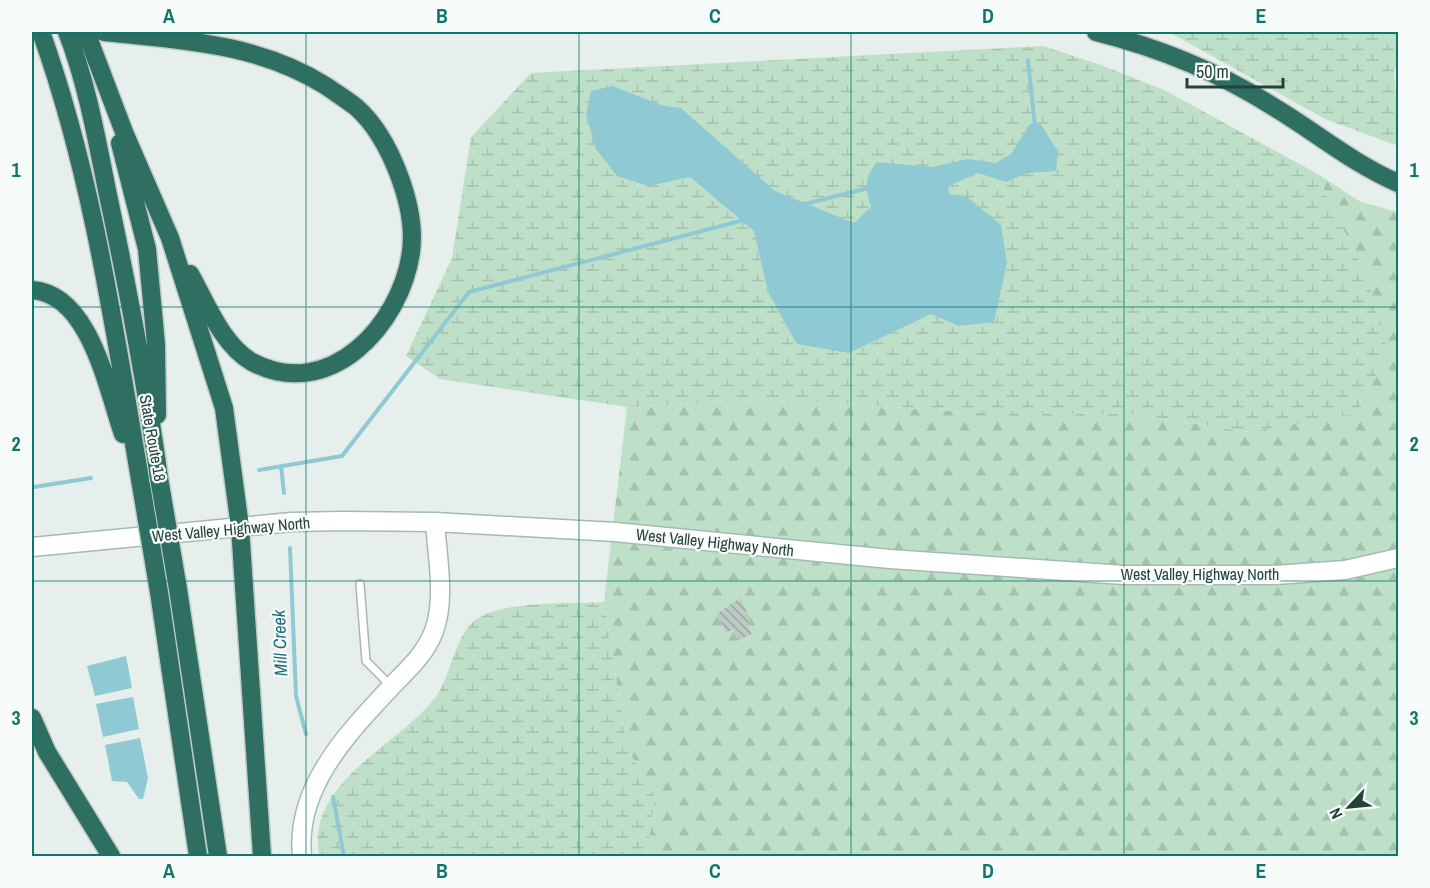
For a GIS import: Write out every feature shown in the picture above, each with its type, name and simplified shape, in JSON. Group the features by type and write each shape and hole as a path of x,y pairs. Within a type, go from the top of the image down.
{"highway":[{"name":"State Route 18","path":"41,32 81,171 110,307 159,592 198,856"},
{"name":"State Route 18","path":"67,32 75,51 97,143 129,296 178,589 218,856"},
{"path":"86,32 105,84 170,238 224,408 240,527 262,856"},
{"path":"104,32 219,44 303,74 357,108 389,151 400,180 408,202 411,252 404,276 387,313 364,345 345,360 329,368 311,372 280,373 252,362 241,354 222,331 170,238"},
{"path":"1096,32 1161,52 1218,75 1277,109 1350,158 1398,183"},
{"path":"105,84 147,249 156,344 158,397 154,447"},
{"path":"32,290 50,294 63,302 81,320 141,485"},
{"path":"32,718 47,752 111,856"}],"main road":[{"name":"West Valley Highway North","path":"32,547 240,527 334,521 435,522 615,532 890,559 1124,575 1275,575 1346,570 1398,558"},
{"path":"302,856 308,805 320,774 337,747 416,663 435,629 440,595 435,522"}],"lane":[{"path":"360,584 366,661 368,666 392,687"}],"green space":[{"path":"1169,32 1398,32 1398,59 1394,74 1398,111 1398,146 1325,119"},
{"path":"1043,46 1101,65 1164,90 1316,173 1367,278 1387,350 1358,413 1249,432 1129,414 978,413 823,402 741,401 627,407 440,379 406,356 452,258 471,137 531,73"},
{"path":"1316,173 1361,202 1398,212 1398,856 647,856 655,797 627,748 604,602 627,407 741,401 823,402 978,413 1129,414 1249,432 1367,278"},
{"path":"604,602 627,748 655,797 647,856 319,856 319,830 326,807 340,786 358,767 419,716 435,698 445,680 462,637 474,621 485,614 518,606"}],"water":[{"path":"612,86 664,106 681,108 775,191 854,223 871,207 867,183 877,162 932,167 968,159 996,163 1011,154 1030,124 1041,124 1058,152 1056,171 1027,173 1006,182 978,173 948,186 949,194 966,196 1001,225 1007,263 994,322 959,326 931,314 849,353 797,344 768,292 754,231 690,177 648,186 617,176 596,149 586,115 591,91"},
{"path":"126,656 132,688 95,696 87,666"},
{"path":"133,697 139,729 103,737 96,704"},
{"path":"140,738 148,778 143,799 139,799 127,782 112,781 105,745"}],"building":[{"path":"740,598 751,621 746,623 752,634 739,640 733,629 726,633 717,614"}],"waterway":[{"path":"1028,60 1035,127"},
{"path":"801,205 872,187"},
{"path":"259,470 342,456 469,292 744,220"},
{"name":"Mill Creek","path":"281,466 284,493"},
{"path":"34,487 91,478"},
{"name":"Mill Creek","path":"290,548 296,696 306,734"},
{"name":"Mill Creek","path":"333,797 344,856"}]}
